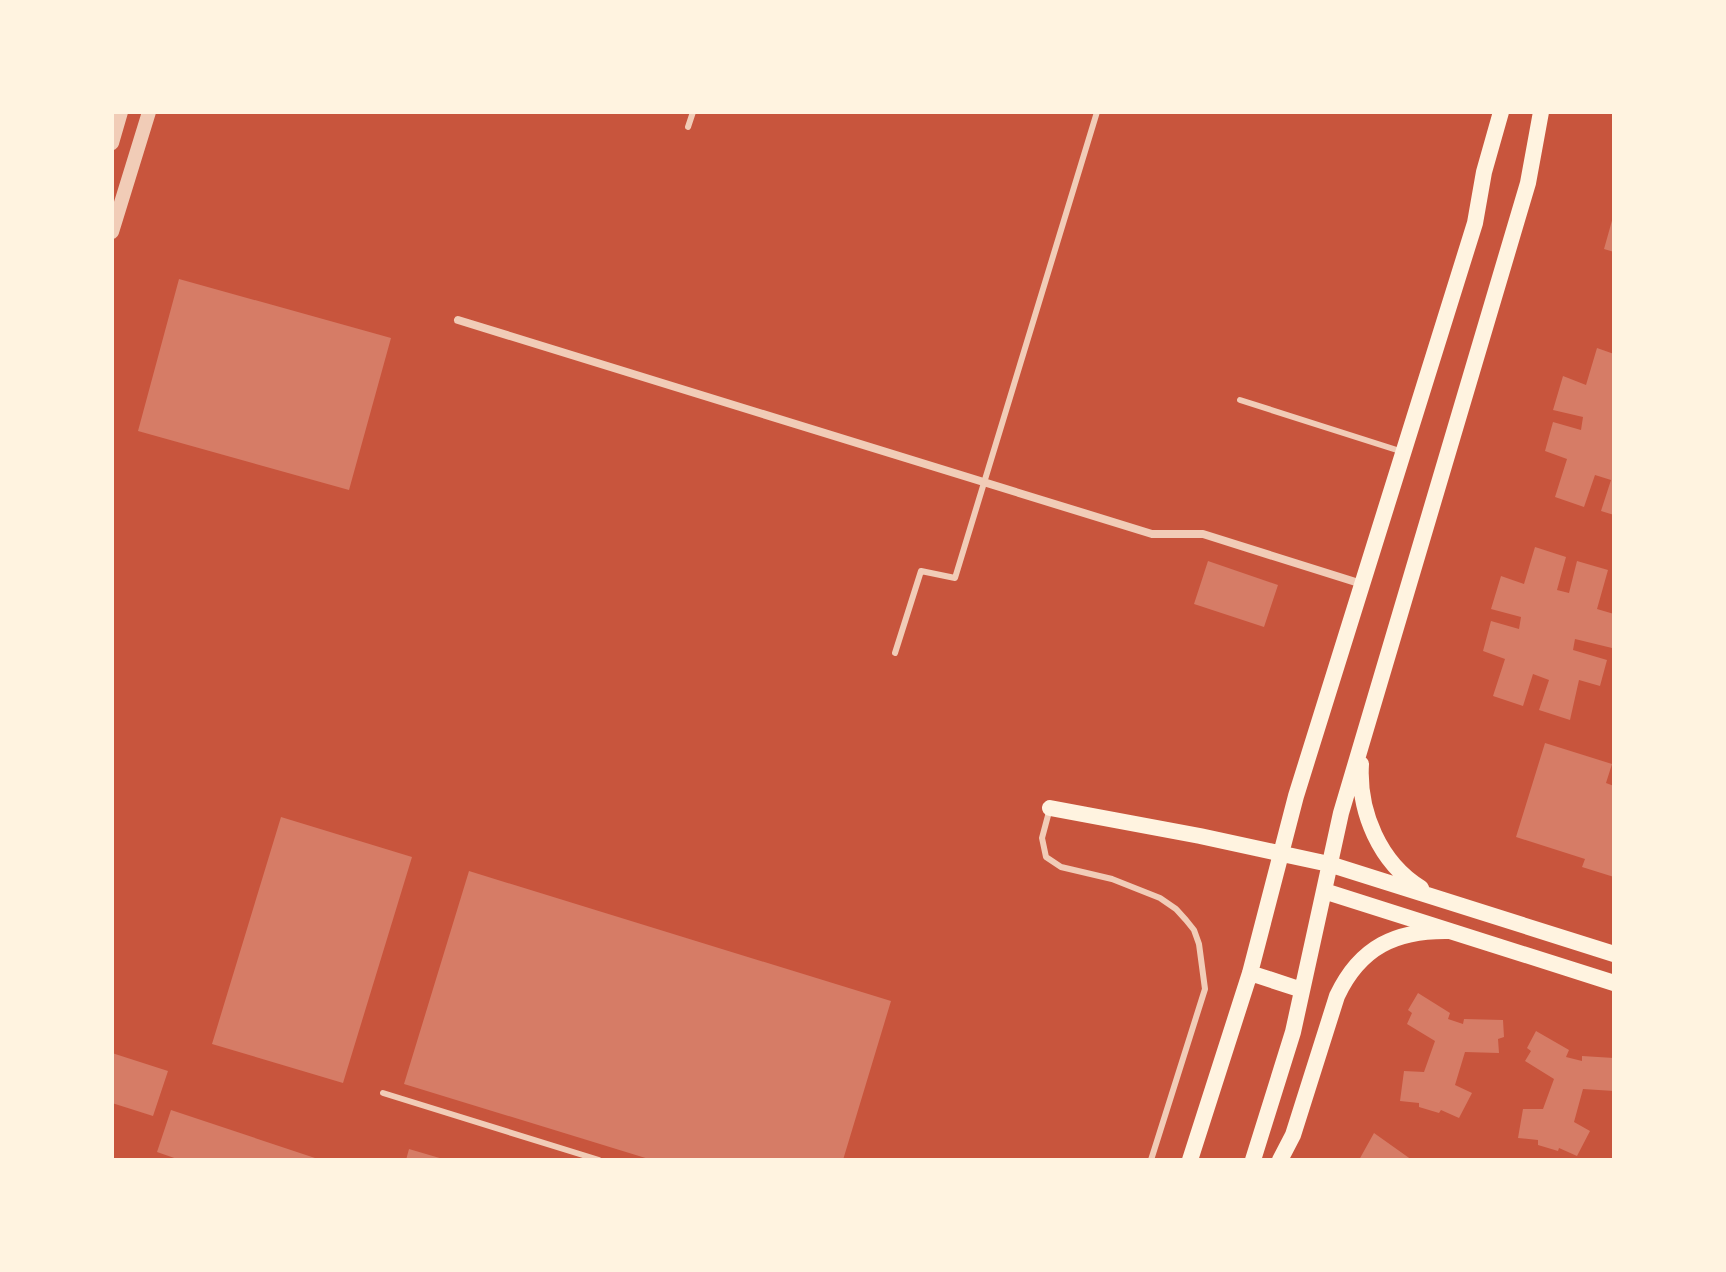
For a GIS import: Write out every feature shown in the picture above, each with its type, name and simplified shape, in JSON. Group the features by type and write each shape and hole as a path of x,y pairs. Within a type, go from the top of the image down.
{"main road":[{"path":"1190,1160 1250,973 1296,796 1475,223 1484,172 1501,112"},
{"path":"1253,1160 1293,1032 1341,813 1528,183 1541,112"},
{"path":"1362,740 1360,776 1364,808 1374,835 1390,860 1411,882 1436,897"},
{"path":"1050,808 1329,864 1614,954"},
{"path":"1324,891 1614,983"},
{"path":"1280,1160 1293,1135 1346,976 1377,947 1401,936 1424,930 1449,931"},
{"path":"1250,973 1302,990"}],"street":[{"path":"112,143 121,112"},
{"path":"112,232 149,112"},
{"path":"458,320 1152,534 1203,534 1362,584"}],"lane":[{"path":"688,127 693,112"},
{"path":"895,653 921,571 955,578 1097,112"},
{"path":"1240,400 1404,453"},
{"path":"1050,808 1042,838 1046,857 1061,867 1112,879 1160,898 1186,920 1199,944 1205,989 1151,1160"},
{"path":"383,1093 599,1160"}],"building":[{"path":"1614,217 1614,252 1604,249"},
{"path":"179,279 391,338 349,490 138,431"},
{"path":"1597,348 1614,354 1614,515 1601,511 1611,480 1595,475 1584,507 1555,497 1567,459 1545,451 1553,422 1581,430 1583,417 1553,410 1563,376 1586,385"},
{"path":"1535,547 1566,557 1557,590 1569,593 1577,561 1608,570 1597,609 1614,614 1614,641 1612,648 1575,639 1573,650 1607,660 1600,686 1579,680 1570,720 1539,710 1549,680 1533,674 1523,706 1493,696 1505,659 1483,651 1491,621 1519,629 1521,617 1491,609 1501,576 1524,584"},
{"path":"1208,561 1278,585 1264,627 1194,604"},
{"path":"1545,743 1612,764 1606,783 1614,786 1614,877 1582,867 1585,859 1516,837"},
{"path":"281,817 412,857 343,1083 212,1044"},
{"path":"469,871 891,1001 843,1160 652,1160 404,1084"},
{"path":"1418,993 1450,1013 1448,1019 1463,1024 1464,1019 1503,1020 1504,1037 1498,1039 1499,1053 1465,1052 1455,1085 1472,1093 1459,1118 1441,1110 1439,1113 1419,1107 1419,1103 1400,1101 1404,1071 1424,1072 1435,1041 1407,1024 1412,1013 1408,1010"},
{"path":"1536,1031 1569,1050 1566,1057 1582,1061 1582,1056 1614,1058 1614,1091 1583,1089 1574,1122 1590,1131 1577,1156 1559,1148 1558,1151 1538,1145 1538,1140 1518,1138 1523,1109 1543,1109 1554,1079 1525,1061 1531,1051 1527,1048"},
{"path":"112,1053 168,1071 153,1116 112,1103"},
{"path":"171,1110 318,1159 180,1160 157,1152"},
{"path":"1374,1133 1412,1160 1359,1160"},
{"path":"409,1149 443,1159 443,1160 406,1160"}]}
